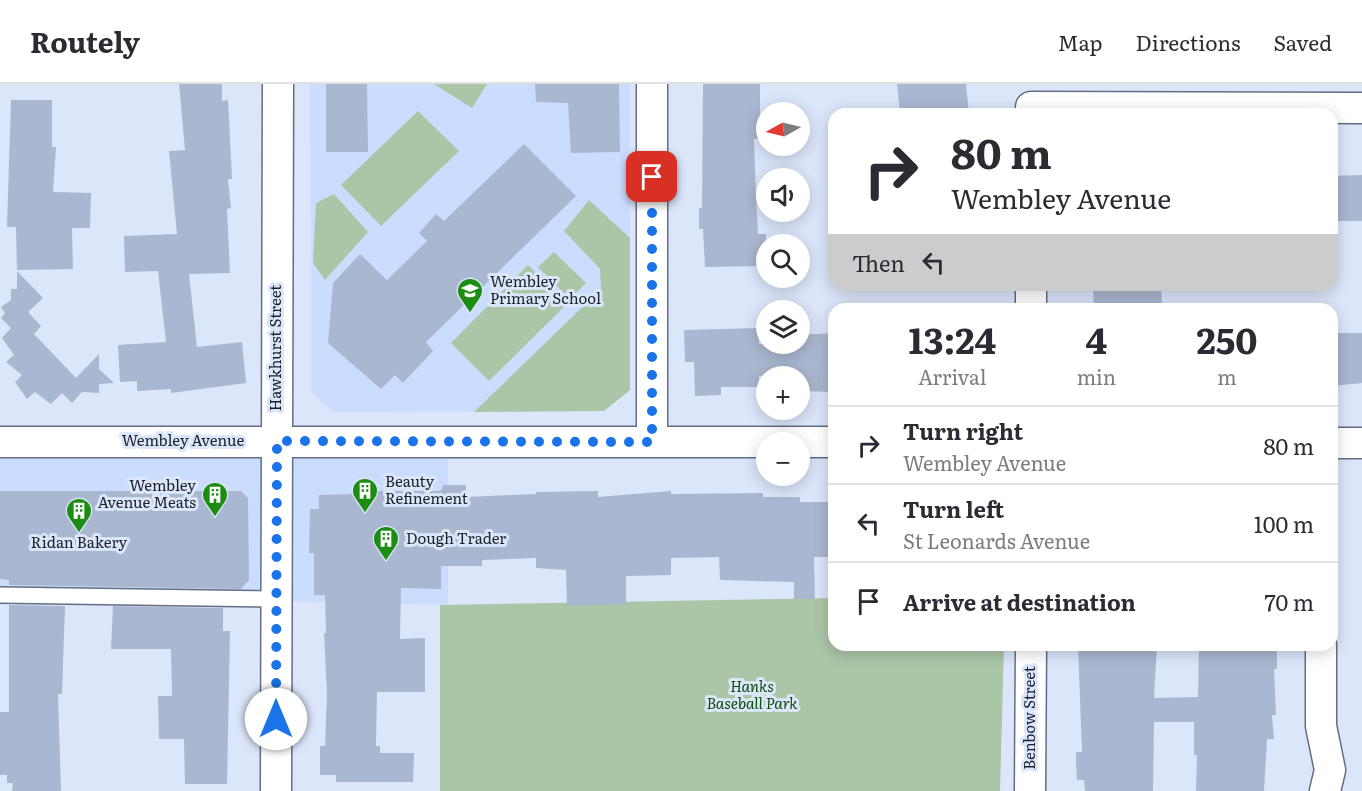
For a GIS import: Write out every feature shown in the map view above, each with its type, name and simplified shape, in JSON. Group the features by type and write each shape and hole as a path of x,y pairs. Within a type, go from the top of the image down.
{"street":[{"name":"Hawkhurst Street","path":"276,791 278,84"},
{"path":"652,84 652,442"},
{"path":"1031,102 1362,108"},
{"name":"Wembley Avenue","path":"0,442 828,442"},
{"path":"1338,443 1362,443"},
{"name":"Benbow Street","path":"1030,791 1031,651"},
{"path":"1321,651 1322,726 1330,770 1325,791"}],"lane":[{"path":"0,595 276,599"}],"shaded area":[{"name":"Wembley Primary School","path":"310,84 630,84 630,390 604,411 333,412 311,392"},
{"path":"448,449 448,605 0,595 0,450"}],"green space":[{"path":"434,84 487,84 472,108"},
{"path":"418,111 459,151 381,226 341,185"},
{"path":"334,194 368,232 325,280 313,263 316,203"},
{"path":"589,200 630,238 630,390 604,411 474,412 601,289 600,269 564,231"},
{"path":"554,252 586,283 570,299 538,267"},
{"path":"528,265 568,303 489,381 451,343"},
{"name":"Hanks Baseball Park","path":"828,598 828,651 1004,651 1000,791 440,791 440,605"}],"building":[{"path":"179,84 222,84 222,101 228,100 232,179 228,179 231,208 227,209 230,273 189,274 197,347 242,342 246,383 171,393 171,389 137,391 137,381 120,382 118,345 166,342 158,271 125,272 124,236 177,234 169,151 185,150"},
{"path":"326,84 367,84 368,152 326,152"},
{"path":"535,84 619,84 620,152 571,153 568,103 536,102"},
{"path":"703,84 760,84 760,102 756,102 756,139 754,139 758,234 756,234 756,266 705,267 703,229 699,229 699,208 702,208"},
{"path":"897,84 966,84 968,108 899,108"},
{"path":"11,100 52,100 52,147 56,147 53,192 91,193 90,228 72,228 73,269 17,270 16,227 7,227"},
{"path":"524,144 576,196 426,342 433,351 403,383 395,375 381,389 328,343 333,283 360,254 387,280 427,241 419,233 436,214 444,221"},
{"path":"1362,175 1362,221 1338,221 1338,176"},
{"path":"17,271 43,298 28,312 41,326 34,334 76,378 99,354 99,369 114,383 99,384 99,393 82,392 72,403 62,393 51,404 35,392 27,399 15,382 22,375 6,362 14,355 2,338 11,328 1,318 5,313 1,307 11,300 11,289 17,289"},
{"path":"1093,291 1161,291 1162,303 1094,303"},
{"path":"756,328 756,354 810,354 810,334 828,333 828,392 810,391 810,366 756,366 756,387 721,387 721,395 695,396 694,362 685,362 684,330"},
{"path":"1338,333 1362,333 1362,383 1338,385"},
{"path":"443,485 466,485 466,497 536,494 536,492 598,491 598,497 671,491 671,494 763,493 763,497 800,497 800,502 828,502 828,557 814,557 815,599 794,599 794,582 720,580 719,557 671,558 671,575 626,576 626,604 567,606 566,570 536,568 536,558 482,560 482,566 441,566 441,589 401,588 400,639 425,638 425,692 377,692 376,746 380,746 380,753 414,753 413,782 336,782 336,775 320,775 320,746 325,746 327,694 325,595 314,595 314,553 309,553 310,509 319,509 319,495 355,494 355,491 441,491"},
{"path":"0,491 241,491 248,498 249,580 241,589 9,585 9,580 0,579"},
{"path":"9,605 65,606 62,694 58,694 61,791 12,791 13,783 7,783 7,775 0,775 0,712 9,712"},
{"path":"113,606 223,608 223,631 230,631 227,784 185,784 184,739 159,739 158,696 172,696 171,649 111,649"},
{"path":"1078,651 1157,651 1154,698 1198,697 1199,651 1277,651 1277,669 1274,669 1276,715 1272,715 1274,739 1267,739 1264,791 1196,791 1197,755 1194,755 1194,722 1154,722 1153,791 1085,791 1084,780 1077,780 1076,752 1082,752"}],"place":[{"name":"Wembley Primary School","path":"470,314"},
{"name":"Beauty Refinement","path":"365,514"},
{"name":"Wembley Avenue Meats","path":"215,518"},
{"name":"Ridan Bakery","path":"79,534"},
{"name":"Dough Trader","path":"386,562"}],"route":[{"path":"276,719 277,441 652,442 652,177"}]}
